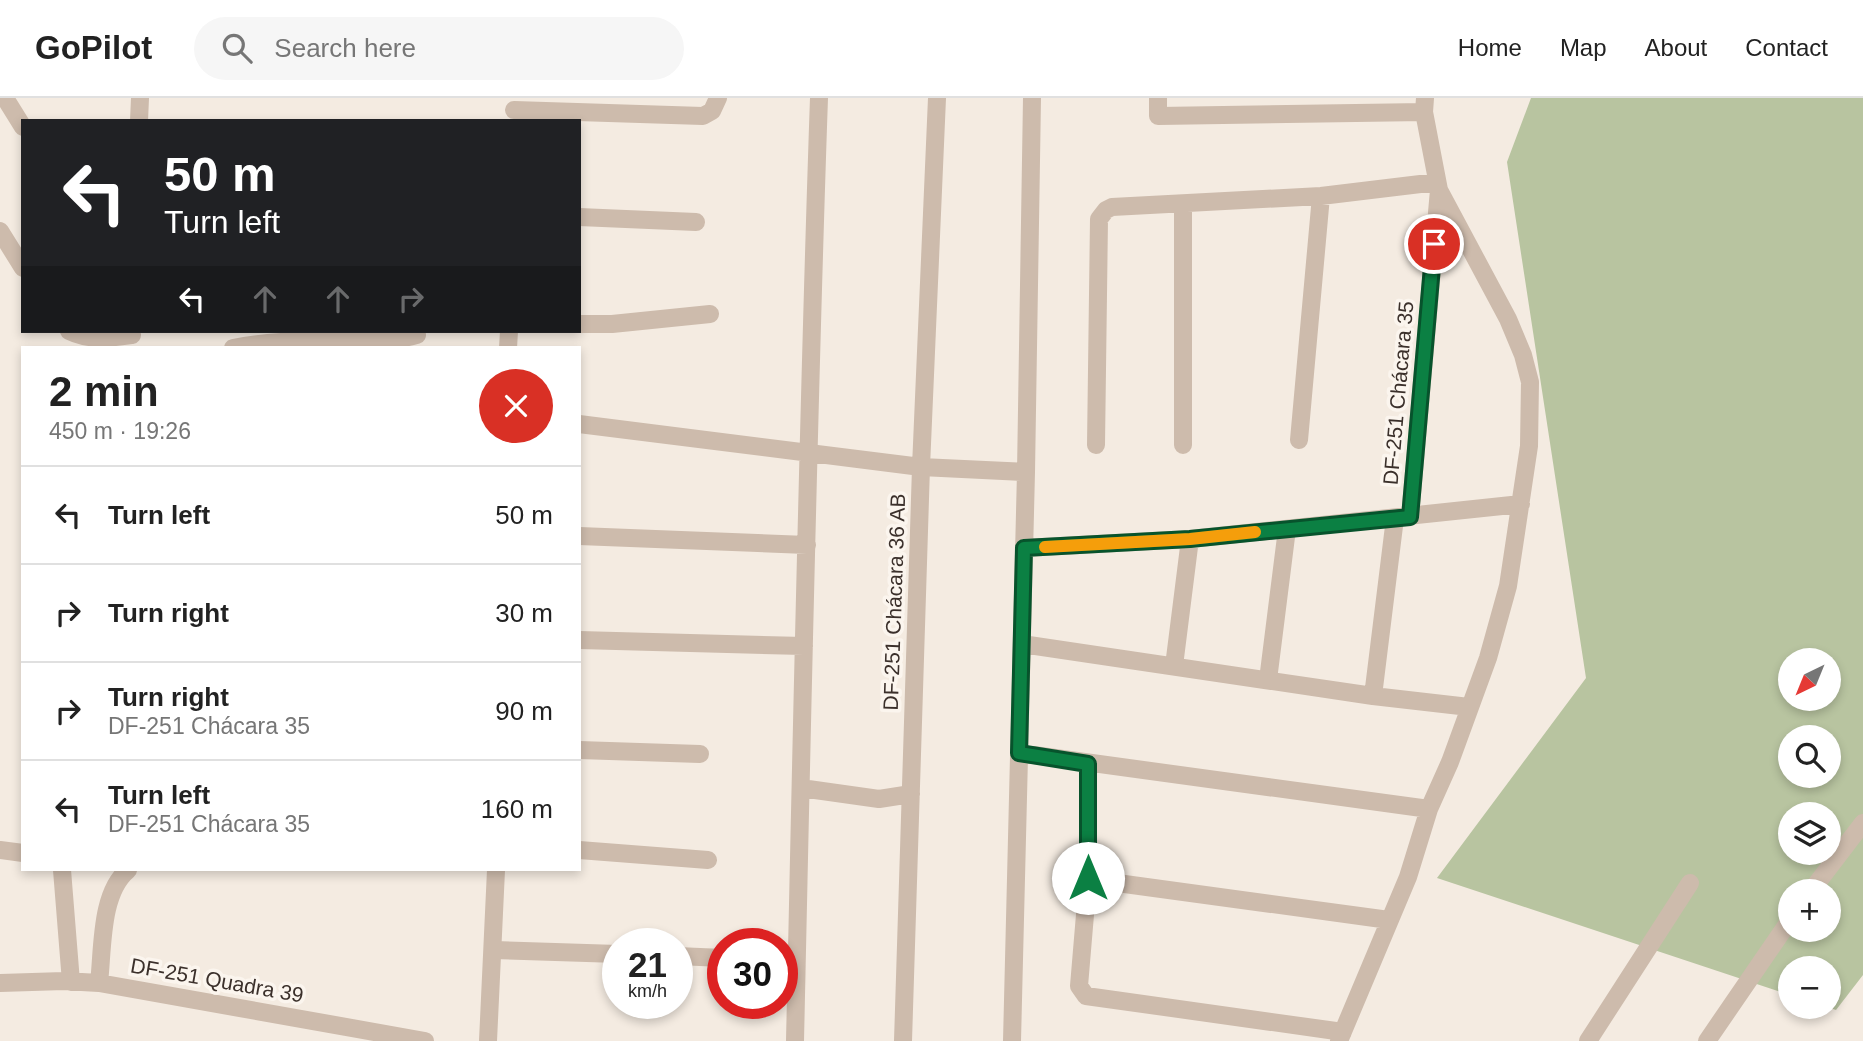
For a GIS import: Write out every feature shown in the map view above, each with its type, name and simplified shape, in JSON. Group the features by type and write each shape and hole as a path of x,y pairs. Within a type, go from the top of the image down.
{"street":[{"path":"5,98 21,124"},
{"path":"139,119 140,98"},
{"path":"514,109 702,116 712,111 719,98"},
{"path":"795,1041 807,453 819,98"},
{"path":"937,98 921,467 1026,472"},
{"path":"1013,1041 1032,98"},
{"path":"1088,764 1088,878 1079,986 1086,996 1341,1037 1408,877 1429,809 1488,658 1508,586 1529,446 1530,382 1523,355 1508,319 1438,186 1424,105 1158,107"},
{"path":"1096,445 1099,219 1106,210 1112,207 1321,196 1438,186"},
{"name":"DF-251 Chácara 35","path":"1373,696 1402,517 1438,186"},
{"path":"1298,440 1321,196"},
{"path":"1183,445 1184,204"},
{"path":"581,217 696,222"},
{"path":"0,230 21,265"},
{"path":"581,324 612,324 710,314"},
{"path":"75,333 90,338 134,338"},
{"path":"247,346 274,342 366,340 417,335"},
{"name":"DF-251 Chácara 36 AB","path":"581,424 921,467 903,1041"},
{"name":"DF-251 Chácara 35","path":"1024,548 1190,539 1521,504"},
{"path":"1268,680 1287,529"},
{"path":"581,536 807,545"},
{"path":"1174,666 1190,539"},
{"path":"581,640 804,646"},
{"path":"1022,644 1373,696 1469,707"},
{"path":"581,750 700,754"},
{"path":"1019,753 1429,809"},
{"path":"801,788 879,799 911,794"},
{"path":"1820,879 1863,823"},
{"path":"0,850 21,853"},
{"path":"581,850 708,860"},
{"path":"62,871 71,982"},
{"path":"99,983 107,905 112,888 127,871"},
{"path":"488,1041 496,871"},
{"path":"1088,878 1389,920"},
{"path":"1588,1041 1690,883"},
{"path":"1707,1041 1778,937"},
{"path":"494,950 602,953"},
{"name":"DF-251 Quadra 39","path":"0,983 99,983 425,1041"}],"green space":[{"path":"1531,98 1863,98 1863,975 1841,1004 1841,956 1778,956 1778,991 1437,878 1586,678 1507,162"}],"slow traffic":[{"path":"1045,547 1190,539 1255,532"}],"route":[{"path":"1088,878 1088,764 1019,753 1024,548 1190,539 1410,517 1434,244"}]}
